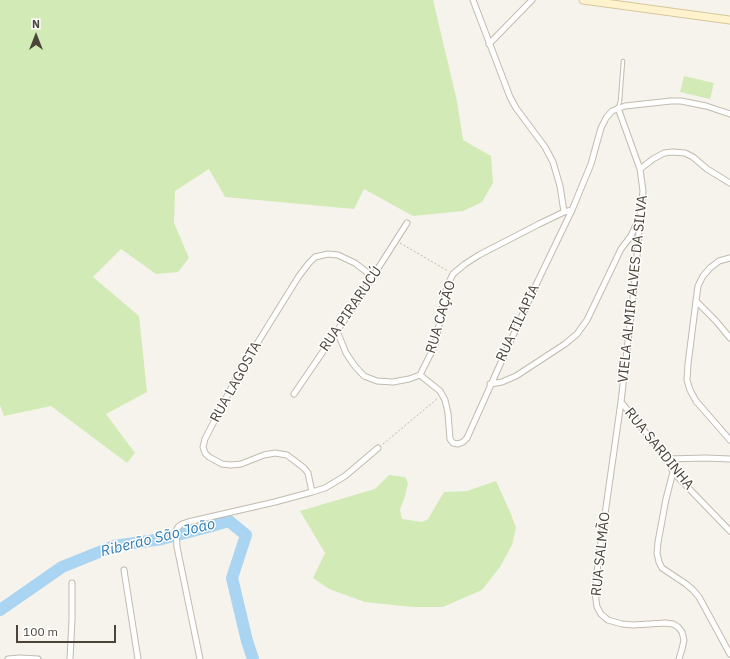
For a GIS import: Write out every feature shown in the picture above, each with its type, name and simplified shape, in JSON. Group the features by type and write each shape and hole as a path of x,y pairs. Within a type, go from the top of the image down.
{"street":[{"path":"473,0 510,97 516,108 545,147 553,162 560,186 564,212"},
{"path":"489,44 532,0"},
{"path":"583,0 730,20"},
{"path":"618,108 670,101 681,101 706,106 730,114"},
{"name":"VIELA ALMIR ALVES DA SILVA","path":"618,108 640,169 643,191 621,402"},
{"name":"RUA TILAPIA","path":"442,395 445,400 448,413 450,439 453,443 458,444 463,442 466,438 572,210 591,164 606,118 612,111 618,108"},
{"path":"640,169 653,158 664,153 685,153 730,183"},
{"name":"RUA CAÇÃO","path":"420,375 435,345 447,286 453,274 479,255 532,227 564,212 572,210"},
{"path":"490,384 502,382 516,376 565,344 577,334 587,320 621,249 631,236 640,216"},
{"name":"RUA PIRARUCÚ","path":"294,394 373,277 407,223"},
{"name":"RUA LAGOSTA","path":"312,492 308,473 304,468 287,456 275,454 264,455 241,464 222,464 205,453 203,448 205,439 240,371 299,276 309,263 316,257 328,254 338,255 355,263 373,277"},
{"path":"729,258 719,261 710,268 703,276 698,286 687,380 696,401 730,440"},
{"path":"696,301 730,338"},
{"path":"337,331 346,353 364,376 377,381 394,382 420,375 440,391 442,395"},
{"name":"RUA SARDINHA","path":"621,402 667,459 673,472 730,532"},
{"name":"RUA SALMÃO","path":"621,402 598,563 595,593 597,607 601,614 608,620 622,624 633,625 665,623 673,624 678,627 682,632 684,640 679,659"},
{"path":"200,659 178,547 176,531 178,527 188,522 325,488 345,476 378,448"},
{"path":"667,459 730,459"},
{"path":"673,472 658,542 657,553 659,562 662,568 693,590 730,654"},
{"path":"124,570 138,659"},
{"path":"70,659 72,583"},
{"path":"8,659 38,659"}],"lane":[{"path":"618,108 620,101 623,61"}],"path":[{"path":"396,240 453,274"},
{"path":"378,448 442,395"}],"green space":[{"path":"0,0 433,0 457,101 463,140 491,156 493,183 482,202 463,211 413,216 364,189 354,209 225,197 209,169 175,191 174,223 189,258 178,272 156,274 121,249 93,277 139,316 147,392 106,414 135,453 127,463 51,406 4,416 0,405"},
{"path":"684,76 714,83 710,99 680,92"},
{"path":"389,475 405,477 408,483 400,510 402,519 422,522 428,519 444,492 467,491 496,481 516,528 512,545 500,567 482,590 443,607 412,607 365,602 329,589 313,578 325,553 300,511 375,489"}],"waterway":[{"name":"Riberão São João","path":"0,610 62,567 114,546 162,539 229,521 246,535 232,578 247,641 253,659"}]}
